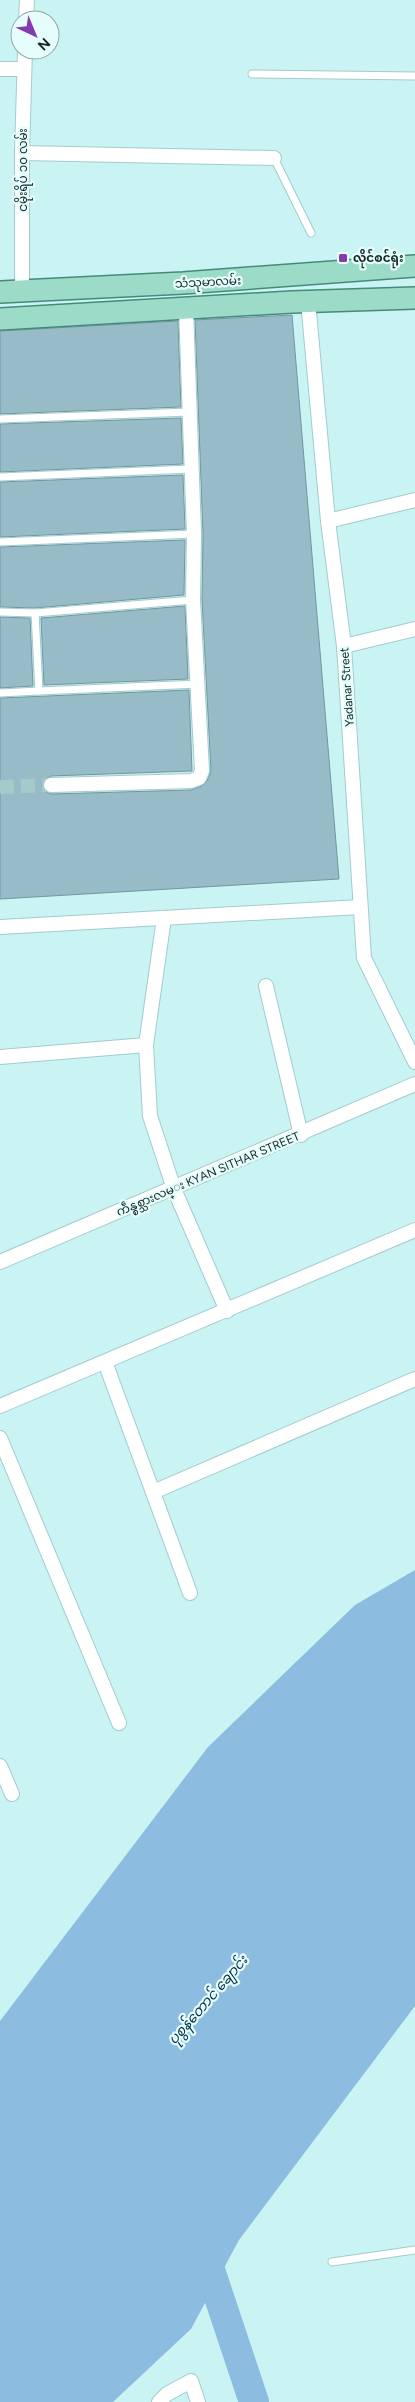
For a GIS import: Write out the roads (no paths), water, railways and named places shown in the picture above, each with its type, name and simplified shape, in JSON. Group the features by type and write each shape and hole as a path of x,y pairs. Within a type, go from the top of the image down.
{"main road":[{"name":"သံသုမာလမ်း","path":"0,292 220,281 415,266"},
{"name":"သံသုမာလမ်း","path":"0,318 308,301 415,298"}],"street":[{"name":"ငမိုးရိပ် ၁၀ လမ်း","path":"22,291 24,60"},
{"path":"0,69 24,70"},
{"path":"22,153 274,158"},
{"name":"Yadanar Street","path":"308,301 328,522 344,646 364,958 415,1062"},
{"path":"51,785 191,781 199,778 202,771 199,684 193,600 194,534 186,308"},
{"path":"328,522 415,500"},
{"path":"344,646 415,629"},
{"path":"0,927 360,907"},
{"path":"164,918 146,1045 150,1116 174,1189 227,1311"},
{"path":"266,986 301,1135"},
{"path":"0,1057 146,1045"},
{"name":"ကဵန္စစ္သားလမ္း KYAN SITHAR STREET","path":"0,1262 301,1135 415,1084"},
{"path":"0,1406 415,1230"},
{"path":"104,1362 190,1592"},
{"path":"153,1492 415,1379"},
{"path":"0,1438 119,1724"},
{"path":"0,1766 12,1794"},
{"path":"159,2402 167,2394 190,2381 198,2402"}],"lane":[{"path":"252,74 415,76"},
{"path":"274,158 311,233"},
{"path":"0,419 190,412"},
{"path":"0,477 192,469"},
{"path":"0,542 194,534"},
{"path":"0,612 35,613 193,600"},
{"path":"35,613 39,691"},
{"path":"0,693 199,684"},
{"path":"332,2262 415,2250"}],"water":[{"name":"ပုစွန်တောင် ချောင်း","path":"415,1570 415,2006 239,2240 191,2329 113,2402 0,2402 0,2021 208,1747 355,1605"}],"waterway":[{"path":"202,2246 254,2402"}],"tunnel":[{"path":"0,787 51,785"}],"place":[{"name":"လိုင်စင်ရုံး","path":"343,258"}]}
